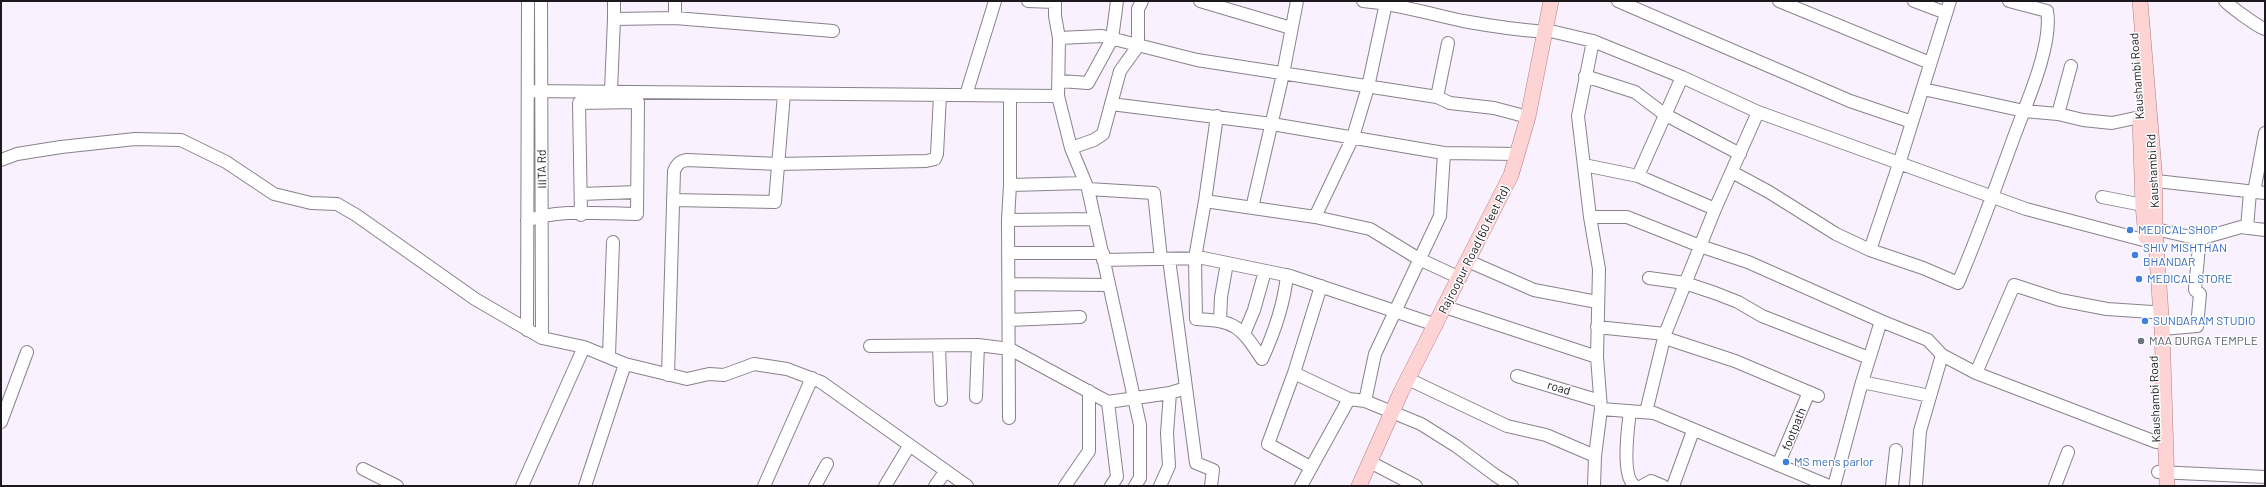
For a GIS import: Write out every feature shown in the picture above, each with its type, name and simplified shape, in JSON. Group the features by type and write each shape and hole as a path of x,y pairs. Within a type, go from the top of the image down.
{"main road":[{"name":"Rajroopur Road (60 feet Rd)","path":"1359,486 1408,379 1511,175 1528,117 1551,1"},
{"name":"Kaushambi Road","path":"2132,1 2140,117 2148,180 2142,206 2149,232 2156,442 2163,479"},
{"name":"Kaushambi Rd","path":"2140,1 2149,232 2162,329 2163,479"}],"street":[{"name":"IIITA Rd","path":"527,330 528,1"},
{"name":"IIITA Rd","path":"541,1 540,91 543,215 542,338"},
{"path":"611,90 614,1"},
{"path":"675,1 675,18"},
{"path":"966,95 994,1"},
{"path":"1028,1 1055,2 1054,16 1059,38 1060,81 1058,96 1071,148 1087,186 1140,425 1140,478 1135,486"},
{"path":"1060,81 1088,83 1112,39 1117,1"},
{"path":"1071,148 1094,140 1103,134 1120,71 1138,46 1138,9 1142,1"},
{"path":"1200,1 1291,28"},
{"path":"1252,208 1283,74 1297,1"},
{"path":"1363,1 1390,3 1462,20 1510,29 1546,31 1593,41 1682,77 1758,112 2026,209 2149,232 2199,239 2242,227 2265,230"},
{"path":"1618,1 1850,101 1912,122"},
{"path":"1779,1 1930,63"},
{"path":"1914,1 1946,13"},
{"path":"1870,250 1899,164 1950,1"},
{"path":"1732,172 1769,192 1836,234 1870,250 1923,268 1958,283 1992,197 2040,64 2049,21 2047,11 2009,1"},
{"path":"2225,1 2250,18 2258,27 2265,29"},
{"path":"1315,217 1353,136 1368,87 1390,3"},
{"path":"614,19 675,18 833,31"},
{"path":"1059,38 1102,36 1197,60 1437,97 1450,103 1494,108 1528,117"},
{"path":"1593,41 1578,116 1590,217 1599,269 1596,357 1600,405 1595,456 1594,486"},
{"path":"1437,97 1448,43"},
{"path":"2058,114 2071,66"},
{"path":"1585,76 1634,92 1664,114 1740,154"},
{"path":"1638,176 1664,114 1682,77"},
{"path":"1922,89 2024,110 2058,114 2083,120 2112,123 2140,117"},
{"path":"528,91 611,90 784,94 1058,96"},
{"path":"673,200 775,202 784,94"},
{"path":"668,375 674,171 681,161 778,164 926,161 935,159 937,154 940,95"},
{"path":"1009,418 1010,349 1008,220 1010,185 1010,96"},
{"path":"528,221 543,215 637,214 638,102 579,104 582,214"},
{"path":"1111,104 1272,124 1353,136 1444,153 1518,154"},
{"path":"1646,412 1665,336 1715,209 1758,112"},
{"path":"1217,116 1195,258 1196,319 1234,324 1244,334 1262,359 1276,329 1285,292 1287,275"},
{"path":"2247,228 2256,193 2265,133"},
{"path":"1,160 17,154 60,147 134,139 181,140 226,162 274,194 311,203 337,204 356,215 476,299 542,338 584,346 609,355 626,364 687,379 709,374 724,375 754,364 787,369 812,378 821,382 966,486"},
{"path":"1365,402 1375,354 1440,216 1444,153"},
{"path":"1584,165 1638,176 1715,209"},
{"path":"2148,180 2256,193"},
{"path":"1010,185 1087,186 1154,193 1186,388 1196,463 1213,470 1211,486"},
{"path":"581,194 637,192"},
{"path":"2102,198 2142,206"},
{"path":"1205,201 1315,217 1370,229 1419,259 1460,278"},
{"path":"1590,217 1627,217 1700,246 1783,275 1881,321 1928,340 1942,355 1976,373 2156,442"},
{"path":"1008,220 1095,219"},
{"path":"2162,329 2197,326 2200,294 2195,290 2195,281 2199,260 2199,239"},
{"path":"609,355 613,242"},
{"path":"1008,253 1165,259 1195,258 1227,263 1287,275 1436,325"},
{"path":"1468,261 1534,290 1597,302"},
{"path":"1220,321 1221,297 1227,263"},
{"path":"1244,334 1254,310 1265,271"},
{"path":"1649,278 1685,283 1738,302 1762,316 1869,358"},
{"path":"1009,284 1109,285"},
{"path":"1976,373 2014,285 2067,302 2108,309 2152,312"},
{"path":"1310,467 1268,444 1294,373 1321,286"},
{"path":"1445,307 1596,357"},
{"path":"1009,320 1080,317"},
{"path":"1834,486 1862,382 1881,321"},
{"path":"1597,327 1665,336"},
{"name":"footpath","path":"1665,336 1735,361 1813,394 1778,465"},
{"path":"870,346 978,345 1010,349 1108,402 1134,397 1170,393 1186,388"},
{"path":"976,397 978,345"},
{"path":"522,486 584,346"},
{"path":"939,346 940,400"},
{"path":"1,422 27,352"},
{"path":"1916,486 1920,431 1942,355"},
{"path":"585,486 626,364"},
{"path":"1294,373 1349,399 1365,402 1421,424 1456,446 1495,476 1512,486"},
{"name":"road","path":"1517,376 1600,405 1630,411 1654,413 1693,431 1829,486"},
{"path":"764,486 812,378"},
{"path":"1408,379 1507,426 1546,435 1595,456"},
{"path":"1862,382 1930,396"},
{"path":"1065,486 1089,451 1089,391"},
{"path":"1160,486 1169,466 1167,433 1170,393"},
{"path":"1301,486 1310,467 1349,399"},
{"path":"1108,402 1118,477 1111,486"},
{"path":"1630,411 1627,465 1628,479 1635,486"},
{"path":"1673,486 1693,431"},
{"path":"885,486 909,446"},
{"path":"1892,486 1896,450"},
{"path":"2056,486 2068,452"},
{"path":"1370,462 1416,486"},
{"path":"814,486 827,464"},
{"path":"363,469 397,486"},
{"path":"936,486 945,472"},
{"path":"2163,479 2265,476"},
{"path":"1642,486 1651,481 1662,486"}],"place":[{"name":"MEDICAL SHOP","path":"2130,230"},
{"name":"SHIV MISHTHAN BHANDAR","path":"2135,255"},
{"name":"MEDICAL STORE","path":"2139,279"},
{"name":"SUNDARAM STUDIO","path":"2145,321"},
{"name":"MAA DURGA TEMPLE","path":"2141,341"},
{"name":"MS mens parlor","path":"1786,462"}]}
